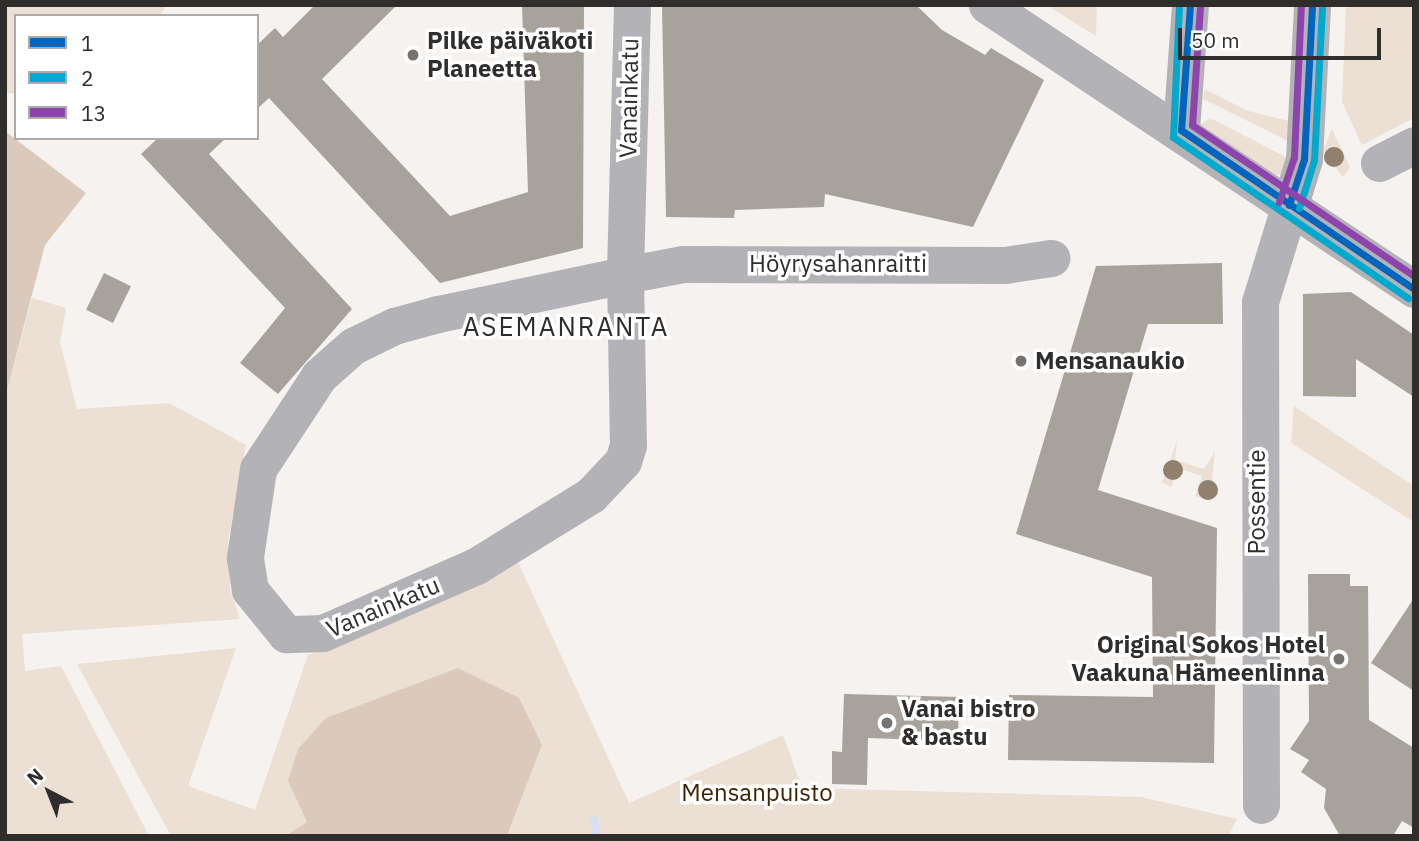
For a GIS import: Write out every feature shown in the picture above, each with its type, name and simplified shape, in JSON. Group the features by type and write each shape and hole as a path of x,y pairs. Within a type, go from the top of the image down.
{"street":[{"name":"Vanainkatu","path":"625,275 394,326 353,346 320,376 258,469 245,557 250,590 265,615 286,634 307,637 368,617 511,545 614,475 628,445 625,275 632,5"},
{"path":"987,5 1181,130 1414,289"},
{"path":"1181,130 1190,5"},
{"name":"Possentie","path":"1261,804 1260,302 1304,159 1312,5"},
{"path":"1379,163 1414,145"},
{"name":"Höyrysahanraitti","path":"625,275 683,264 1005,265 1051,258"}],"green space":[{"path":"5,5 167,5 160,14 14,14 14,94 5,92"},
{"path":"1046,5 1097,5 1096,36"},
{"path":"1346,5 1414,5 1414,118 1362,145 1342,102"},
{"path":"1205,89 1248,111 1293,122 1294,144 1203,99"},
{"path":"1210,118 1286,157 1284,172 1275,176 1200,125"},
{"path":"1332,129 1350,167 1343,177 1323,151"},
{"path":"32,298 66,308 60,342 77,409 169,403 246,445 228,540 230,589 240,619 22,634 25,671 61,666 149,836 5,836 5,398"},
{"path":"1294,406 1414,486 1414,522 1291,443"},
{"path":"1177,441 1175,460 1204,469 1215,451 1210,501 1195,496 1202,476 1179,468 1171,487 1162,482"},
{"name":"Mensanpuisto","path":"517,560 629,803 783,735 802,788 1141,797 1237,819 1228,836 507,836 542,745 307,822 285,836 171,836 77,664 236,648 188,786 255,810 308,655"}],"shaded area":[{"path":"5,131 86,193 45,245 5,398"},
{"path":"458,668 519,698 542,745 507,836 285,836 307,822 288,781 298,749 326,718"}],"building":[{"path":"315,5 397,5 322,79 450,216 528,192 522,5 584,5 583,248 440,283 269,98 259,107 259,43 275,28 283,37"},
{"path":"662,5 916,5 942,30 985,55 991,48 1044,80 973,227 825,194 824,207 735,210 734,218 666,217"},
{"path":"156,140 224,140 209,154 352,309 278,394 240,363 285,308 141,154"},
{"path":"1222,263 1223,324 1148,324 1098,490 1217,528 1214,763 1008,760 1009,695 1153,697 1152,577 1016,534 1096,266"},
{"path":"104,273 131,286 113,323 86,310"},
{"path":"1351,292 1414,335 1414,397 1356,359 1356,397 1303,396 1303,294"},
{"name":"Original Sokos Hotel Vaakuna Hämeenlinna","path":"1308,574 1350,574 1350,586 1368,586 1369,720 1414,748 1414,828 1402,821 1393,836 1340,836 1324,808 1326,789 1301,772 1309,760 1290,749 1309,721"},
{"path":"1414,598 1414,691 1371,663"},
{"path":"844,694 959,697 958,741 868,738 867,785 832,784 832,751 842,752"}],"waterway":[{"path":"594,820 597,836"}],"transit line":[{"name":"2","path":"1179,5 1173,137 1408,298"},
{"name":"1","path":"1190,5 1181,130 1414,289"},
{"name":"13","path":"1279,202 1294,157 1301,5"},
{"name":"1","path":"1289,205 1304,159 1312,5"},
{"name":"13","path":"1200,6 1192,125 1414,276"},
{"name":"2","path":"1299,208 1314,160 1322,6"}],"place":[{"name":"Pilke päiväkoti Planeetta","path":"413,55"},
{"name":"Mensanaukio","path":"1021,361"},
{"name":"Original Sokos Hotel Vaakuna Hämeenlinna","path":"1339,659"},
{"name":"Vanai bistro & bastu","path":"887,723"}],"district":[{"name":"ASEMANRANTA","path":"566,327"}]}
